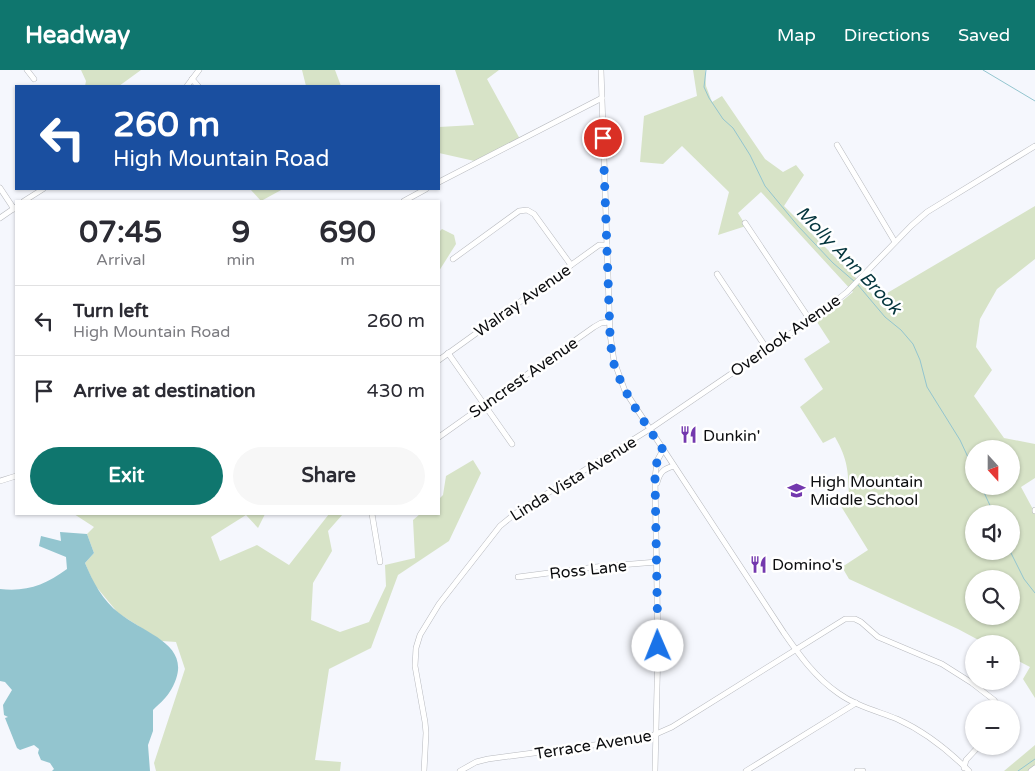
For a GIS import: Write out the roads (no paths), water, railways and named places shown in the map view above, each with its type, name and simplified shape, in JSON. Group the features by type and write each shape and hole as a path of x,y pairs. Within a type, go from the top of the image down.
{"street":[{"path":"27,70 34,79"},
{"path":"188,85 199,70"},
{"path":"601,70 609,322 612,352 621,381 663,450 809,667 838,693 856,703 898,720 942,747 966,770"},
{"path":"192,79 197,85"},
{"path":"440,181 602,98"},
{"path":"837,145 895,242"},
{"name":"Overlook Avenue","path":"650,429 810,320 861,278 927,212 1035,146"},
{"path":"0,188 15,208 0,218"},
{"path":"26,200 42,190"},
{"path":"406,200 424,190"},
{"path":"34,195 37,200"},
{"path":"453,259 519,211 527,210 534,214 572,265"},
{"path":"745,223 810,320"},
{"name":"Walray Avenue","path":"440,359 599,246 607,245"},
{"path":"717,274 767,349"},
{"name":"Suncrest Avenue","path":"440,436 600,323 609,322"},
{"path":"448,353 512,444"},
{"name":"Linda Vista Avenue","path":"424,771 426,728 415,662 420,635 439,604 505,520 650,429"},
{"path":"655,771 658,646 655,469 658,458 663,450"},
{"path":"655,488 661,472 666,468 674,466"},
{"path":"0,481 15,476"},
{"path":"372,515 380,562"},
{"name":"Ross Lane","path":"518,577 595,567 657,562"},
{"name":"Terrace Avenue","path":"460,771 476,762 488,759 622,742 656,735 672,727 842,620 856,620 878,636 934,660 994,700"},
{"path":"746,771 856,703"},
{"path":"966,770 966,760 971,755"},
{"path":"1031,771 1035,768"},
{"path":"857,771 863,771"}],"water":[{"path":"60,532 87,534 94,553 85,563 103,597 119,613 166,644 174,653 178,664 177,677 169,693 153,710 153,731 148,745 150,771 52,771 54,769 50,763 41,760 38,753 39,749 34,745 20,750 17,748 5,718 8,717 4,715 3,705 12,690 5,682 0,681 0,589 10,590 35,586 67,569 66,557 39,546 41,536 61,541"}],"waterway":[{"name":"Molly Ann Brook","path":"706,70 704,87 709,98 723,119 733,128 750,155 765,186 798,226 833,263 855,282"},
{"path":"983,70 1035,101"},
{"name":"Molly Ann Brook","path":"858,285 885,317 901,330 913,344 920,360 927,387 965,451"},
{"name":"Molly Ann Brook","path":"985,495 990,505"},
{"name":"Molly Ann Brook","path":"1014,560 1024,579 1035,593"},
{"path":"1018,771 1035,759"}],"place":[{"name":"Dunkin'","path":"689,435"},
{"name":"High Mountain Middle School","path":"796,490"},
{"name":"Domino's","path":"758,564"}]}
